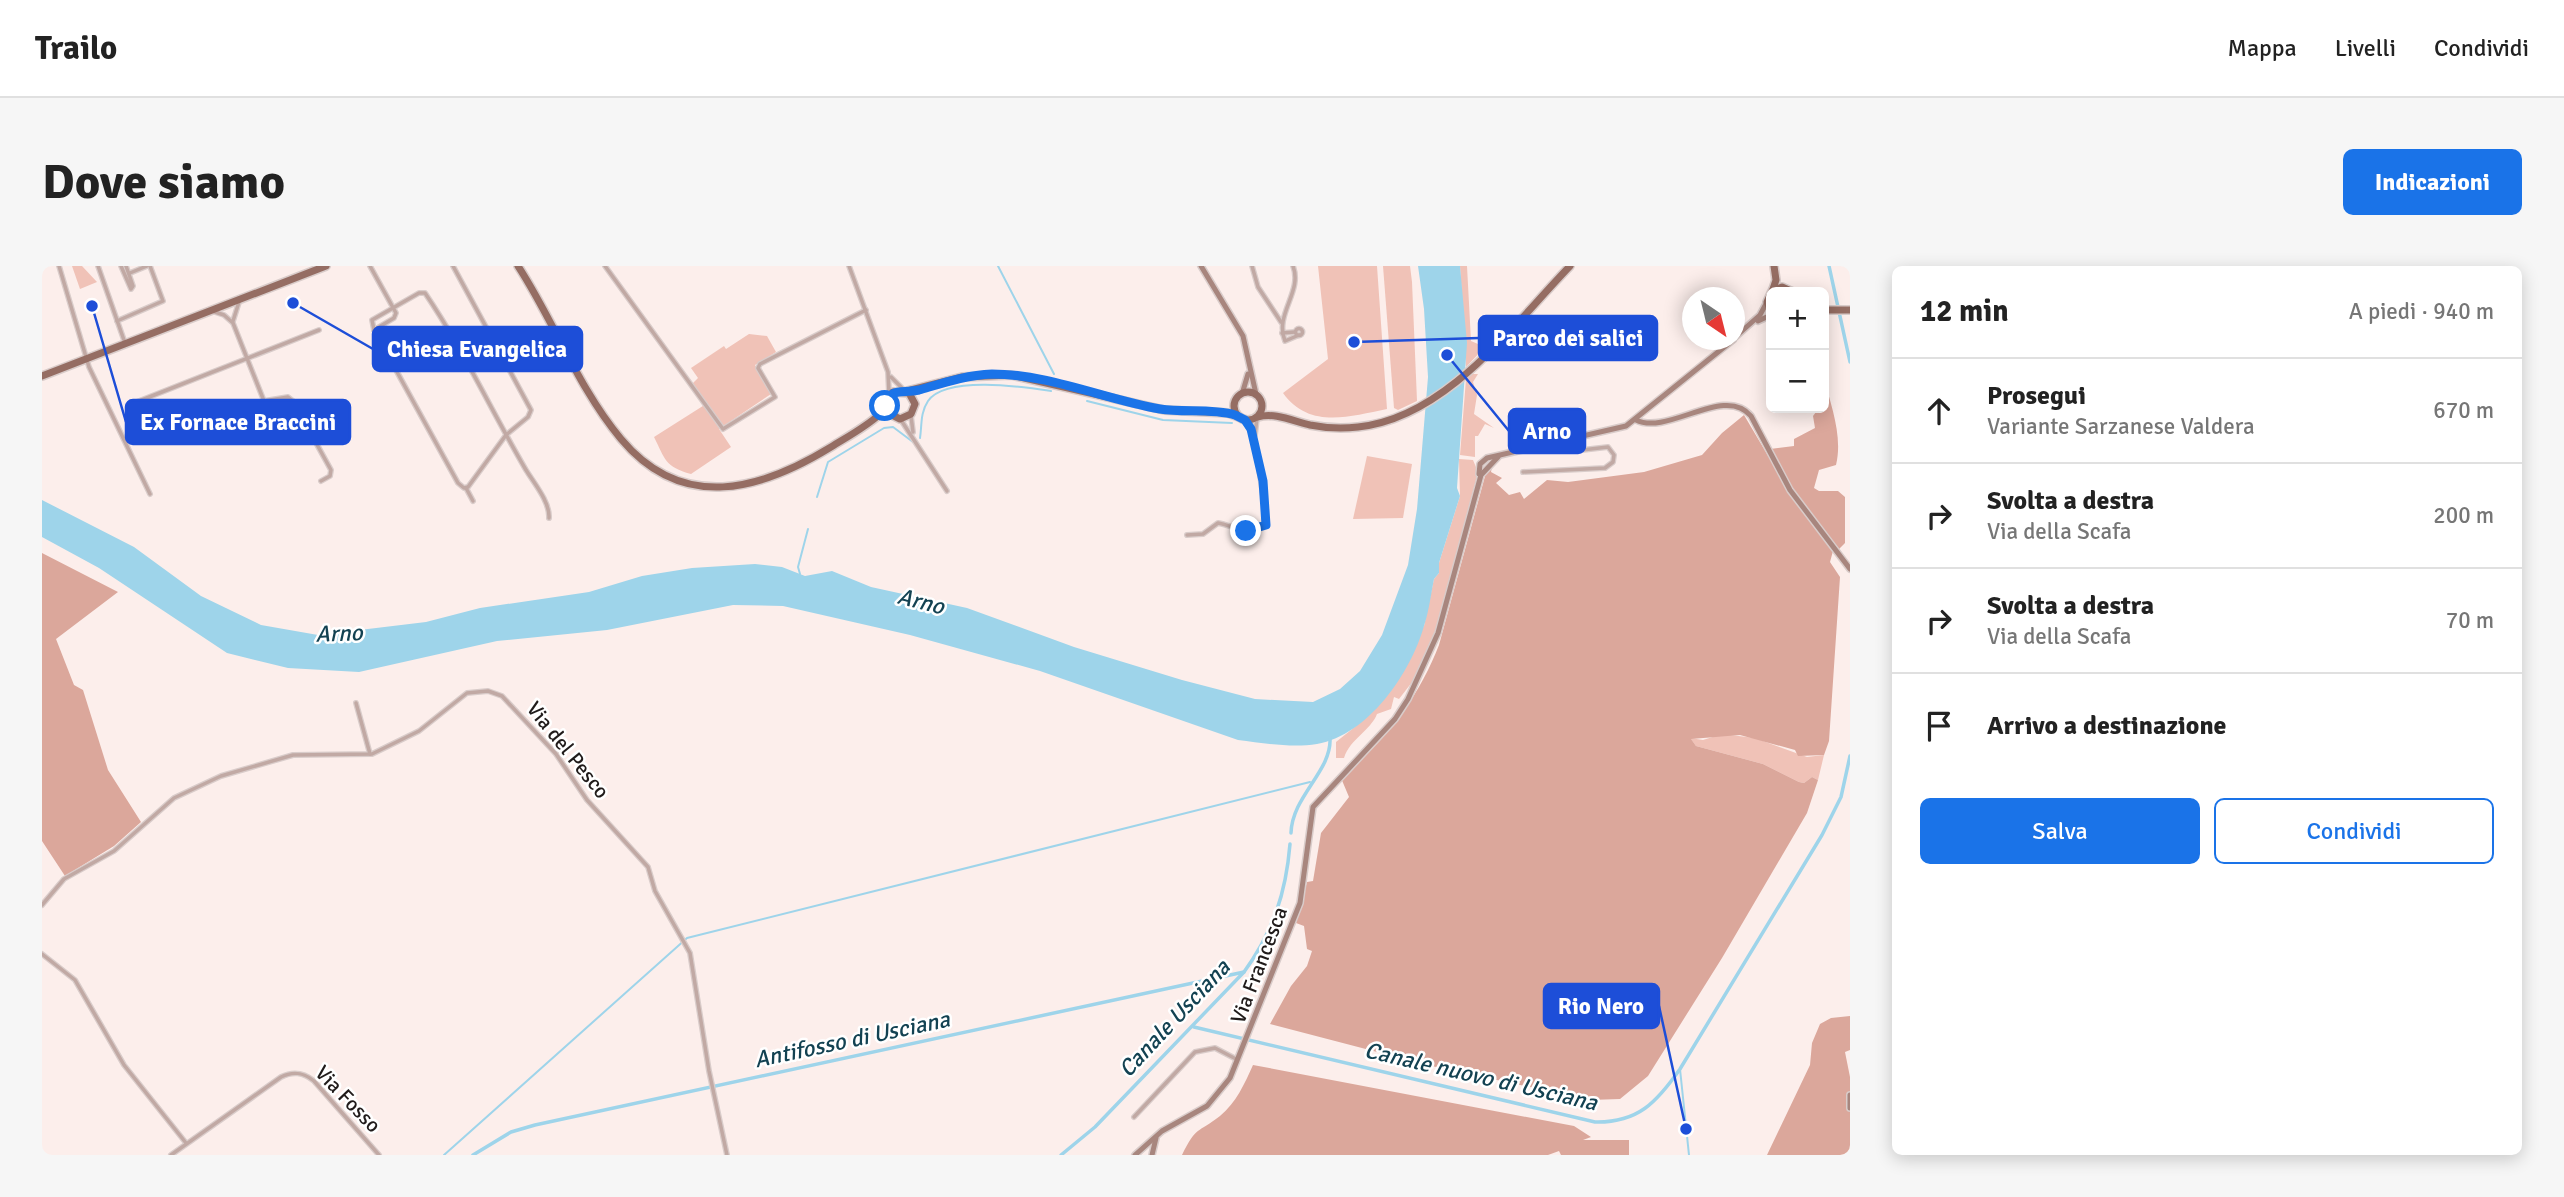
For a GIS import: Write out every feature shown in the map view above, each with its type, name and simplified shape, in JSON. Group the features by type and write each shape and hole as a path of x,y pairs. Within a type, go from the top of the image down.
{"main road":[{"path":"42,376 326,266"},
{"path":"519,266 610,426 638,457 664,473 705,486 751,485 790,471 880,414 893,392 973,376 1011,375 1154,408 1242,418 1268,415 1327,427 1368,426 1408,414 1437,398 1570,266"},
{"path":"1201,266 1239,327 1249,360 1251,383 1259,398 1268,408 1288,419"},
{"path":"1775,266 1786,287"},
{"path":"1773,287 1775,266"},
{"path":"1752,324 1766,305"},
{"path":"1829,310 1850,310"},
{"path":"1745,330 1766,316"},
{"path":"1571,441 1619,429 1636,420 1720,350"},
{"path":"1242,418 1234,409 1249,360"},
{"path":"857,430 882,419 897,418 912,412 921,394 939,384"},
{"path":"905,391 915,402"},
{"path":"1204,412 1226,407 1239,396 1259,398"},
{"path":"1257,417 1262,410 1259,398"},
{"path":"887,401 888,412 897,418"},
{"path":"1636,420 1651,424 1727,405 1742,408 1752,419 1790,490 1850,569"},
{"name":"Via Francesca","path":"1135,1155 1157,1135 1212,1102 1228,1083 1300,903 1313,807 1395,719 1408,699 1438,633 1482,463 1571,441"},
{"path":"1850,1095 1850,1108"},
{"path":"1152,1155 1157,1135"}],"street":[{"path":"59,266 86,359 149,494"},
{"path":"98,266 125,344"},
{"path":"124,266 134,285 131,289 124,266"},
{"path":"117,321 163,302 149,266 129,273"},
{"path":"371,266 394,308 394,318 374,330"},
{"path":"453,266 530,404 530,416 506,435 466,488"},
{"path":"605,266 723,429 775,397 758,368 760,364 866,310"},
{"path":"849,266 888,372 896,385 905,391"},
{"path":"1252,266 1258,286 1277,314 1286,341 1297,334"},
{"path":"1281,324 1296,281 1293,266"},
{"path":"473,501 466,488 455,477 374,330 372,320 419,293 426,294 543,499 549,518"},
{"path":"233,323 234,313 245,298"},
{"path":"227,305 234,313"},
{"path":"227,305 229,318 264,401 269,403 286,397 292,399 331,470 330,476 321,481"},
{"path":"210,311 229,318"},
{"path":"1277,314 1284,312"},
{"path":"129,405 319,330"},
{"path":"887,401 888,372"},
{"path":"912,412 910,424 915,438"},
{"path":"1187,535 1204,534 1218,523 1247,531 1266,525 1267,511 1255,441 1257,417"},
{"path":"897,418 915,438 947,491"},
{"path":"1242,418 1255,441"},
{"path":"1523,472 1605,468 1613,462 1614,455 1608,447 1582,450 1571,441"},
{"name":"Via del Pesco","path":"42,905 65,879 114,851 174,797 250,765 293,755 370,754 419,731 467,693 488,691 498,694 556,754 587,800 646,861 656,891 687,948 727,1155"},
{"path":"356,703 370,754"},
{"path":"42,954 75,980 124,1065 186,1143 171,1155"},
{"path":"1133,1117 1195,1052 1215,1048 1239,1058"},
{"name":"Via Fosso","path":"186,1143 281,1077 301,1073 314,1081 379,1155"}],"shaded area":[{"path":"72,266 82,266 97,282 80,289"},
{"path":"1318,266 1377,266 1387,409 1344,417 1317,416 1293,404 1283,393 1328,359"},
{"path":"1383,266 1410,266 1412,282 1417,401 1398,410 1394,408"},
{"path":"1460,266 1467,266 1471,341 1485,347 1466,367"},
{"path":"749,334 767,336 776,352 755,365 771,394 719,429 731,447 691,474 676,468 667,461 654,437 706,404 692,384 698,378 691,368 724,346 726,349"},
{"path":"1472,374 1478,374 1473,382 1477,395 1474,414 1494,428 1485,424 1478,436 1475,436 1475,457 1460,455 1466,379"},
{"path":"1829,398 1835,421 1838,454 1836,465 1819,470 1814,488 1819,491 1838,491 1845,497 1845,543 1839,549 1789,484 1770,449 1794,446 1794,439 1815,428 1813,416 1815,413 1829,413"},
{"path":"1744,415 1790,493 1833,551 1830,562 1840,577 1829,741 1824,755 1798,756 1795,750 1740,735 1691,739 1696,746 1763,764 1799,782 1804,783 1812,777 1818,780 1807,813 1722,958 1648,1076 1620,1099 1590,1100 1427,1065 1270,1024 1291,986 1307,966 1312,951 1307,949 1304,926 1296,923 1307,882 1313,881 1321,833 1349,797 1341,778 1372,749 1399,718 1431,665 1439,645 1487,469 1492,467 1491,472 1502,478 1496,483 1509,495 1520,492 1524,499 1547,480 1568,482 1644,472 1702,455 1722,433"},
{"path":"1367,456 1412,464 1403,518 1353,519"},
{"path":"1459,459 1473,460 1478,472 1435,636 1416,677 1399,699 1394,697 1391,709 1377,714 1351,745 1344,758 1336,758 1336,742 1361,722 1424,626 1434,579 1439,573 1439,563 1460,496"},
{"path":"42,553 118,592 56,639 74,685 83,690 108,770 141,822 114,846 65,876 42,841"},
{"path":"1722,734 1755,738 1807,757 1824,755 1818,780 1812,777 1804,783 1799,782 1763,764 1696,746 1690,738 1703,740"},
{"path":"1850,1016 1850,1050 1845,1052 1850,1077 1850,1155 1767,1155 1810,1065 1812,1043 1820,1024 1831,1018"},
{"path":"1253,1065 1574,1126 1591,1137 1583,1140 1629,1140 1629,1155 1561,1155 1559,1151 1548,1155 1182,1155 1195,1134 1231,1105"}],"water":[{"name":"Arno","path":"1418,266 1460,266 1467,343 1457,488 1460,496 1439,563 1439,573 1434,579 1424,626 1409,663 1385,699 1370,715 1336,738 1317,744 1287,745 1238,740 1040,671 910,635 783,606 733,605 607,630 497,641 359,672 288,668 227,653 99,568 42,537 42,500 134,547 201,596 261,625 318,635 426,622 480,608 589,592 642,576 692,568 755,564 782,567 805,576 832,571 871,587 967,608 1074,647 1182,680 1255,699 1313,702 1340,689 1360,671 1382,635 1408,565 1417,509 1428,377 1424,309"}],"waterway":[{"path":"998,266 1054,374"},
{"name":"Canale nuovo di Usciana","path":"1829,266 1850,362"},
{"path":"920,438 925,406 937,393 968,385 1051,391"},
{"path":"1087,401 1163,420 1232,423"},
{"path":"817,497 828,462 884,428 893,427 913,442"},
{"path":"800,574 798,567 808,529"},
{"name":"Canale Usciana","path":"1291,833 1298,807 1325,762 1330,738"},
{"name":"Canale nuovo di Usciana","path":"1194,1027 1595,1122 1623,1119 1654,1101 1680,1069 1822,835 1841,797 1850,756"},
{"path":"444,1155 687,938 1310,782"},
{"name":"Canale Usciana","path":"1061,1155 1095,1127 1244,972 1263,942 1276,911 1285,879 1290,844"},
{"name":"Antifosso di Usciana","path":"473,1155 511,1132 535,1125 1244,972"},
{"path":"1680,1069 1689,1155"}],"place":[{"name":"Chiesa Evangelica","path":"293,303"},
{"name":"Ex Fornace Braccini","path":"92,306"},
{"name":"Parco dei salici","path":"1354,342"},
{"name":"Arno","path":"1447,355"},
{"name":"Rio Nero","path":"1686,1129"}],"route":[{"path":"885,406 889,395 896,391 914,391 962,377 999,374 1041,380 1164,410 1235,415 1245,420 1251,429 1263,481 1268,521 1264,527 1246,531"}]}
